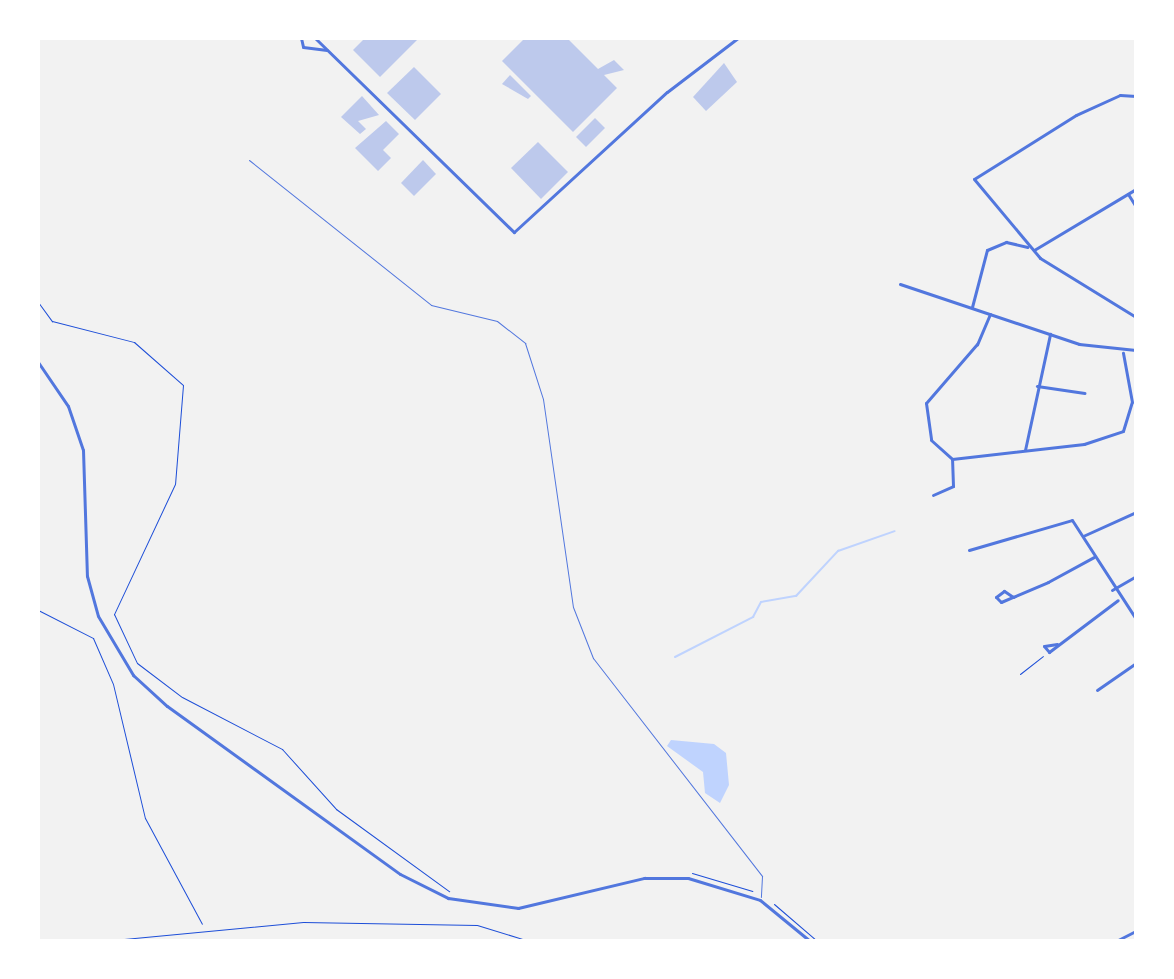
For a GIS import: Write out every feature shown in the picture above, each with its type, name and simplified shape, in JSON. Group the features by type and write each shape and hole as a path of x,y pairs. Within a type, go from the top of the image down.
{"street":[{"path":"301,38 303,47 327,50"},
{"path":"315,38 514,232 667,92 738,38"},
{"path":"1136,96 1101,103 974,176 978,193 1034,250 1136,317"},
{"path":"972,307 987,250 1006,242 1034,250 1136,189"},
{"path":"1128,194 1136,207"},
{"path":"900,284 1050,334 1123,353 1136,350"},
{"path":"933,495 953,486 952,459 931,440 926,403 977,344 990,314"},
{"path":"1025,450 1050,334"},
{"path":"952,459 1025,450 1123,431 1132,402 1123,353"},
{"path":"38,362 68,406 83,450 87,576 98,616 133,675 175,712 400,874 448,898 518,908 667,877 724,885 761,898 810,941"},
{"path":"1037,386 1084,393"},
{"path":"1083,536 1136,512"},
{"path":"969,550 1066,519 1083,536 1118,600 1136,619"},
{"path":"1013,597 1094,557"},
{"path":"1112,590 1136,576"},
{"path":"1057,644 1044,645 1048,653 1118,600"},
{"path":"1097,690 1136,663"},
{"path":"1116,941 1136,931"}],"lane":[{"path":"249,160 431,305 497,321 525,343 543,399 573,607 593,658 762,876 761,898"}],"path":[{"path":"38,302 52,321 134,342 183,385 175,484 114,614 145,672 273,742 336,809 450,893"},
{"path":"38,610 93,638 113,684 145,818 203,926"},
{"path":"1020,674 1048,653"},
{"path":"687,872 761,898 817,941"},
{"path":"103,941 203,926 421,923 477,925 529,941"}],"water":[{"path":"671,740 714,744 726,753 729,785 720,803 705,793 703,772 667,746"}],"building":[{"path":"365,38 419,38 380,77 353,50"},
{"path":"525,38 567,38 598,69 614,60 624,70 604,75 617,88 573,132 502,61"},
{"path":"724,63 737,82 706,111 693,97"},
{"path":"414,67 441,94 415,120 387,93"},
{"path":"510,75 531,96 528,99 502,84"},
{"path":"362,96 379,115 358,121 366,129 360,134 341,117"},
{"path":"595,118 605,128 586,147 576,137"},
{"path":"386,121 399,134 383,150 391,158 378,171 355,148"},
{"path":"538,142 568,172 541,199 511,168"},
{"path":"423,160 436,174 414,196 401,183"}],"waterway":[{"path":"675,657 753,617 761,602 796,596 838,551 895,531"}]}
